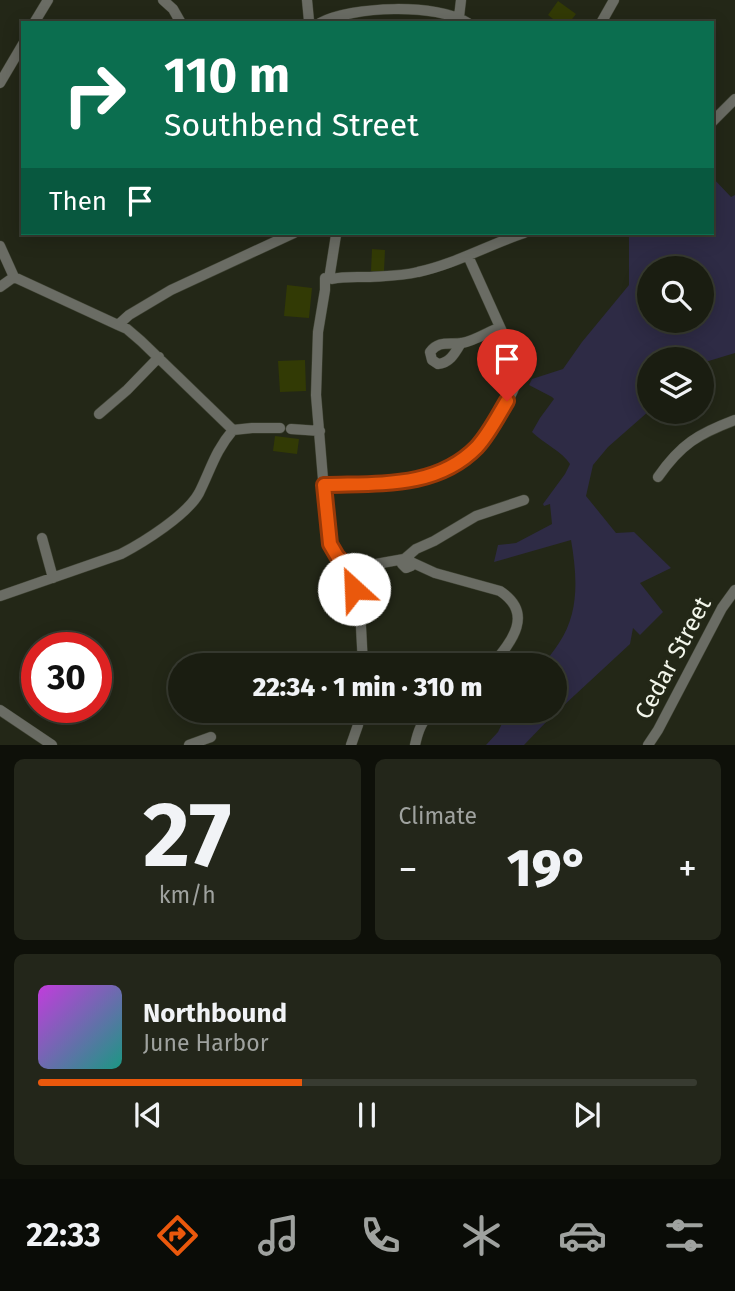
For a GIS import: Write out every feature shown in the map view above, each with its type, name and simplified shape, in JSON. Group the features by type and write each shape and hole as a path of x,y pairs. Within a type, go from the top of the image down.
{"street":[{"path":"35,21 48,0"},
{"path":"163,0 173,9 180,21"},
{"path":"308,4 316,21 360,12 394,9 423,10 463,20 461,0"},
{"path":"602,21 614,0"},
{"path":"0,83 21,47"},
{"path":"714,120 735,99"},
{"path":"118,325 129,315 171,290 290,235"},
{"path":"331,235 331,276 325,290 317,354 316,395 328,539 335,553 357,569 407,563 425,573 435,573 500,591 508,596 517,610 517,629 501,653"},
{"path":"331,276 368,277 415,273 468,256 519,235"},
{"path":"0,246 14,276 132,333 233,430 286,428 320,431"},
{"path":"324,485 421,479 442,472 479,445 515,389 517,370 514,358 468,256"},
{"path":"0,287 14,276"},
{"path":"461,343 500,327"},
{"path":"99,414 159,357"},
{"path":"658,477 669,460 685,444 735,420"},
{"path":"0,596 121,554 184,512 198,494 221,444 233,430"},
{"path":"407,563 416,550 476,516 524,500"},
{"path":"42,538 53,578"},
{"path":"357,569 354,584 362,653"},
{"name":"Cedar Street","path":"648,745 722,608 735,590"},
{"path":"0,710 52,745"},
{"path":"351,745 358,723"},
{"path":"415,745 422,723"},
{"path":"188,745 211,737"}],"shaded area":[{"path":"714,179 731,197 735,195 735,353 714,359 714,347 637,347 637,422 608,447 593,465 586,496 616,533 634,532 671,568 640,583 663,612 640,635 633,628 630,644 567,702 567,653 552,653 566,631 574,606 575,566 571,540 494,562 498,545 516,543 552,524 550,504 543,504 570,464 563,455 532,432 554,399 529,385 532,379 563,369 629,285 629,235 714,235"},
{"path":"502,723 545,723 524,745 486,745"}],"building":[{"path":"558,1 576,14 571,21 556,21 548,15"},
{"path":"372,249 385,250 384,271 371,271"},
{"path":"287,285 312,288 309,318 284,316"},
{"path":"305,360 306,391 280,392 278,361"},
{"path":"275,436 299,439 297,454 273,451"}],"route":[{"path":"354,589 353,572 333,551 328,539 324,485 400,481 436,475 479,445 507,401"}]}
